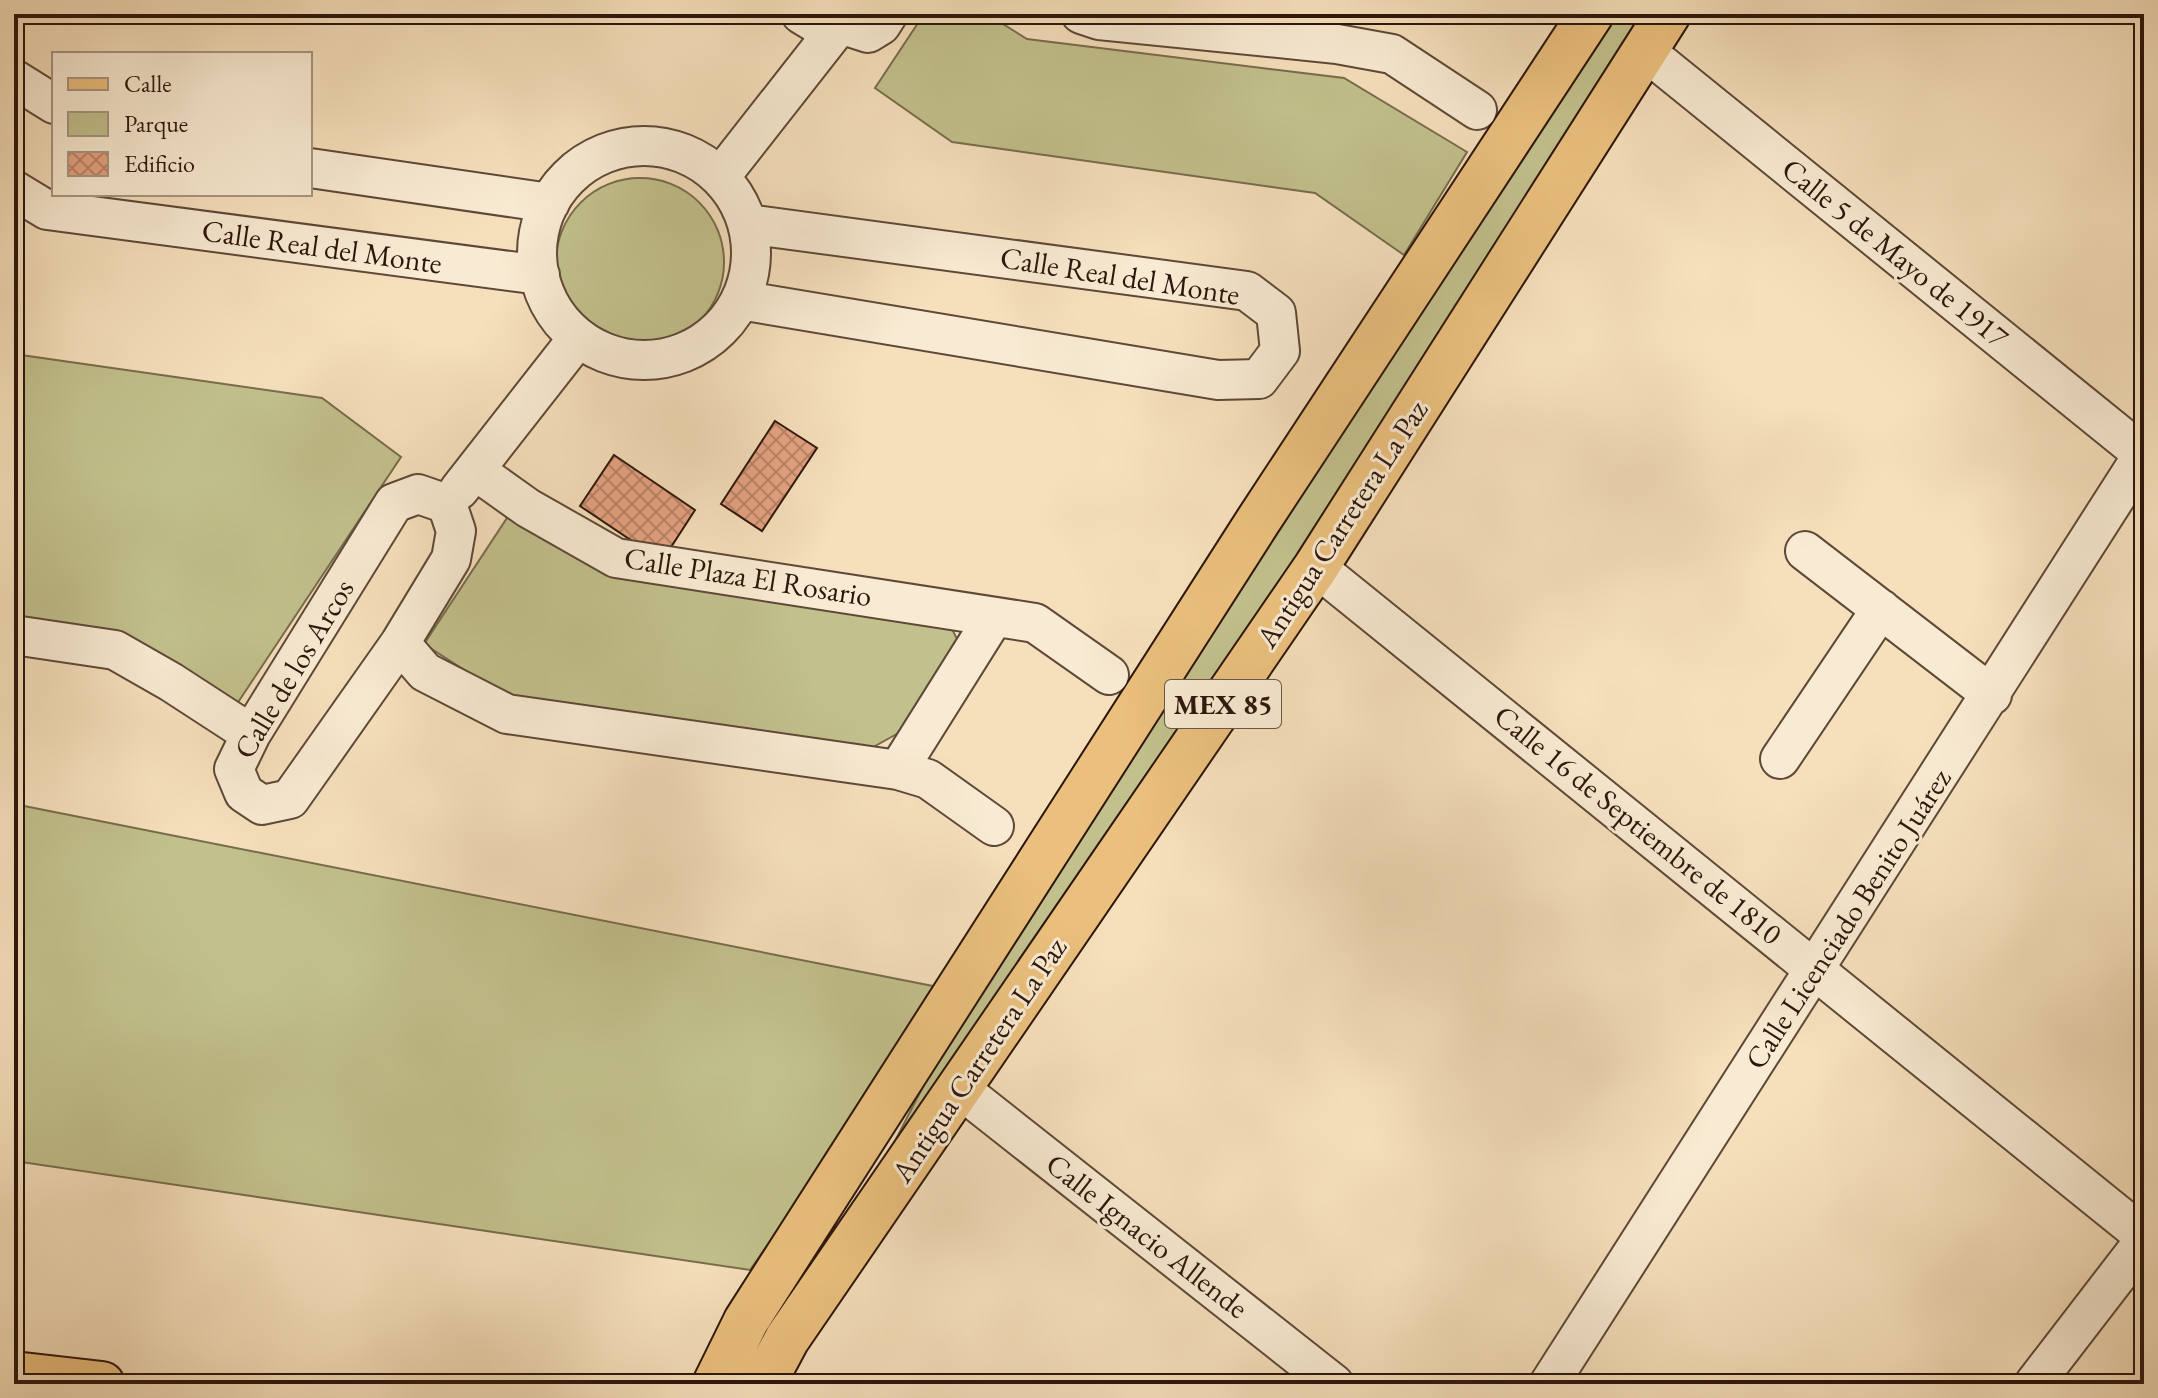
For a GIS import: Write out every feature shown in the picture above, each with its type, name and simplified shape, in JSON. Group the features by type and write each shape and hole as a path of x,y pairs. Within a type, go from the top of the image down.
{"main road":[{"name":"Antigua Carretera La Paz","path":"715,1384 746,1321 925,1041 1258,521 1591,14"},
{"name":"Antigua Carretera La Paz","path":"763,1384 787,1339 1316,567 1668,14"},
{"path":"787,1339 793,1384"},
{"path":"14,1374 102,1384"}],"street":[{"path":"720,177 827,21 868,33 888,14"},
{"path":"1081,14 1099,20 1346,29 1392,54 1477,110"},
{"name":"Calle 5 de Mayo de 1917","path":"1645,51 2144,454"},
{"path":"14,79 52,103"},
{"path":"629,147 678,151 701,162 720,177 736,198 747,224 751,249 748,276 740,300 722,326 698,346 668,358 637,360 606,354 578,338 554,310 540,275 541,226 550,203 564,182 605,153 629,147"},
{"path":"312,168 550,203"},
{"name":"Calle Real del Monte","path":"14,190 47,210 540,275"},
{"name":"Calle Real del Monte","path":"740,300 1218,380 1259,379 1280,351 1276,313 1247,291 747,224"},
{"path":"447,504 578,338"},
{"name":"Calle Licenciado Benito Juárez","path":"1549,1384 2144,454"},
{"name":"Calle Plaza El Rosario","path":"476,471 528,508 616,558 1035,623 1109,675"},
{"name":"Calle de los Arcos","path":"418,494 447,504 456,531 451,559 400,643 290,799 262,805 244,793 234,769 251,734 394,503 418,494"},
{"path":"1805,551 1992,695"},
{"name":"Calle 16 de Septiembre de 1810","path":"1316,567 1816,968 2144,1238"},
{"path":"1780,759 1881,609"},
{"path":"898,770 994,617"},
{"path":"14,635 115,650 251,734"},
{"path":"400,643 425,672 507,714 898,770 928,779 994,826"},
{"name":"Calle Ignacio Allende","path":"960,1089 1334,1384"},
{"path":"2034,1384 2144,1238"}],"green space":[{"path":"924,14 987,14 1027,39 1344,78 1467,152 1404,255 1315,193 952,142 875,88"},
{"path":"1099,14 1353,14 1337,40"},
{"path":"1614,14 1641,14 1144,799 859,1211 930,1073 1115,781"},
{"path":"640,178 672,184 700,202 718,230 724,262 718,294 700,322 672,340 640,346 608,340 580,322 562,294 556,262 562,230 580,202 608,184"},
{"path":"14,354 322,398 401,457 221,728 90,652 14,642"},
{"path":"509,515 951,627 960,645 902,731 859,755 520,706 424,644"},
{"path":"14,804 948,989 750,1270 14,1161"}],"building":[{"path":"775,421 817,448 762,531 721,504"},
{"path":"614,455 695,510 662,561 580,506"}]}
